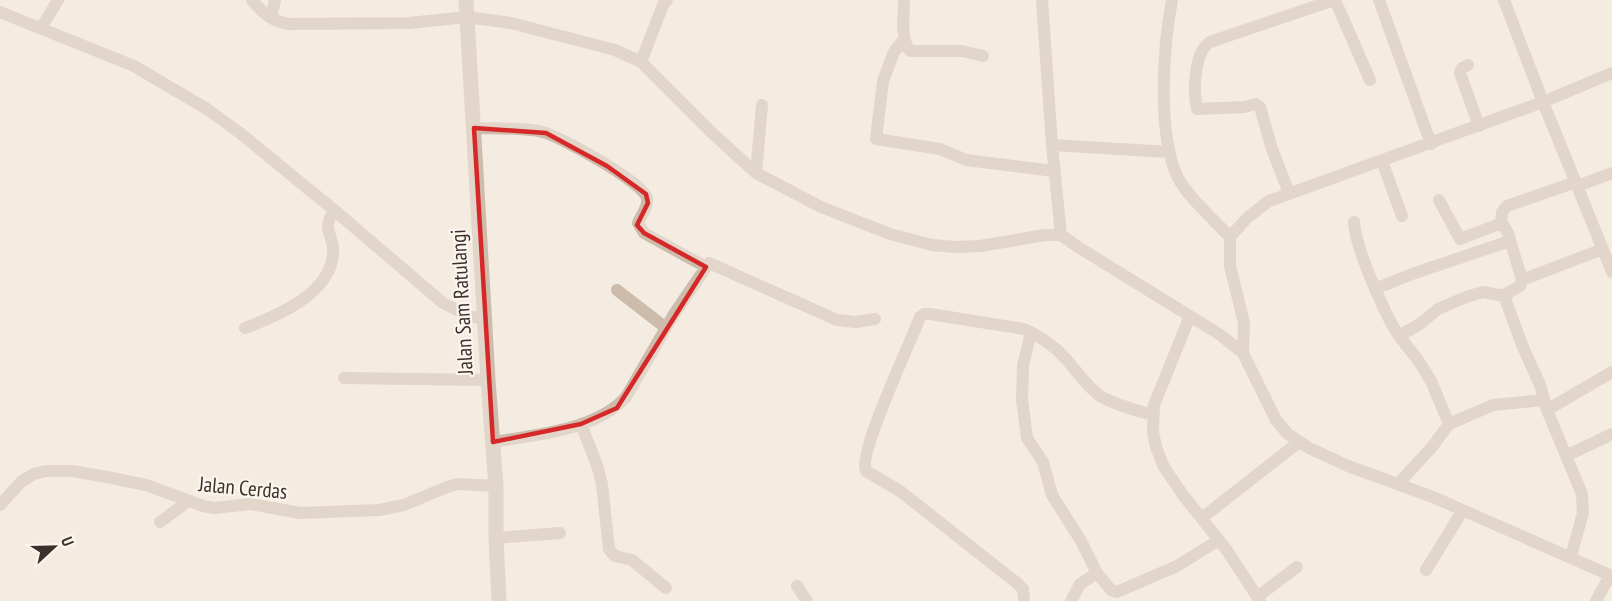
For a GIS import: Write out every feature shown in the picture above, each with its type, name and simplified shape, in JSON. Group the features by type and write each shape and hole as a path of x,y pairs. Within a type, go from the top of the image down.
{"street":[{"path":"41,28 58,0"},
{"path":"252,0 271,18 288,24 409,23 466,17 511,23 615,50 641,62 756,173 821,207 890,234 932,245 980,246 1045,235 1061,235 1219,334 1243,353 1276,420 1288,434 1299,442 1348,466 1463,510 1611,575 1596,601"},
{"path":"271,18 275,0"},
{"name":"Jalan Sam Ratulangi","path":"466,0 496,486 496,538 500,601"},
{"path":"641,62 667,0"},
{"path":"904,0 904,38 906,46 912,51 962,51 983,56"},
{"path":"1042,0 1054,171 1061,235"},
{"path":"1172,0 1165,34 1164,69 1169,152 1179,179 1230,237 1230,266 1244,323 1243,353"},
{"path":"1289,193 1272,149 1260,107 1256,104 1244,107 1197,109 1196,79 1200,55 1206,45 1303,5 1334,0 1370,80"},
{"path":"1379,0 1431,144"},
{"path":"1504,0 1611,267"},
{"path":"0,12 134,66 207,109 334,210 443,303 471,317 485,318"},
{"path":"904,38 894,52 883,81 876,139 940,149 966,160 1054,171"},
{"path":"1468,65 1460,72 1479,126"},
{"path":"1230,237 1247,218 1269,201 1431,144 1543,102 1612,73"},
{"path":"756,173 762,105"},
{"path":"474,128 546,133 567,142 638,186 646,194 648,203 639,223 644,233 706,267"},
{"path":"1052,145 1169,152"},
{"path":"1382,161 1402,216"},
{"path":"1505,296 1519,287 1522,280 1510,241 1501,223 1502,212 1507,206 1612,173"},
{"path":"1439,200 1460,239 1501,223"},
{"path":"245,328 296,305 327,274 333,253 327,224 334,210"},
{"path":"1354,222 1356,236 1399,336 1431,381 1449,424"},
{"path":"1377,288 1431,267 1510,241"},
{"path":"1522,280 1603,249"},
{"path":"493,442 581,424 616,408 626,398 670,321 709,263 837,320 856,322 875,319"},
{"path":"617,290 670,321"},
{"path":"1399,336 1420,324 1438,309 1466,297 1483,292 1505,296"},
{"path":"1505,296 1519,338 1540,385 1582,494 1583,513 1571,556"},
{"path":"1024,601 1022,587 900,491 866,471 864,463 879,415 922,315 930,314 1015,326 1031,332 1064,357 1083,380 1101,396 1128,408 1153,415"},
{"path":"1190,316 1154,405 1153,432 1164,467 1219,540 1258,599 1297,567"},
{"path":"1031,332 1023,366 1022,400 1027,438 1043,462 1052,495 1081,541 1097,573 1111,590 1118,592 1177,566 1219,540"},
{"path":"1398,484 1432,447 1449,424 1492,405 1546,405 1612,372"},
{"path":"344,378 488,380"},
{"path":"581,424 602,484 609,549 615,556 632,560 666,588"},
{"path":"1566,456 1612,434"},
{"path":"1202,518 1299,442"},
{"name":"Jalan Cerdas","path":"0,505 22,481 34,474 46,471 72,471 146,485 187,502 214,507 250,504 300,513 379,510 404,505 458,484 496,486"},
{"path":"160,522 187,502"},
{"path":"1426,570 1463,510"},
{"path":"496,538 560,533"},
{"path":"1071,601 1080,584 1097,573"},
{"path":"796,586 807,601"}],"highlighted area":[{"path":"474,128 546,133 607,166 646,194 648,203 637,225 644,233 706,267 617,408 581,424 493,442"}]}
